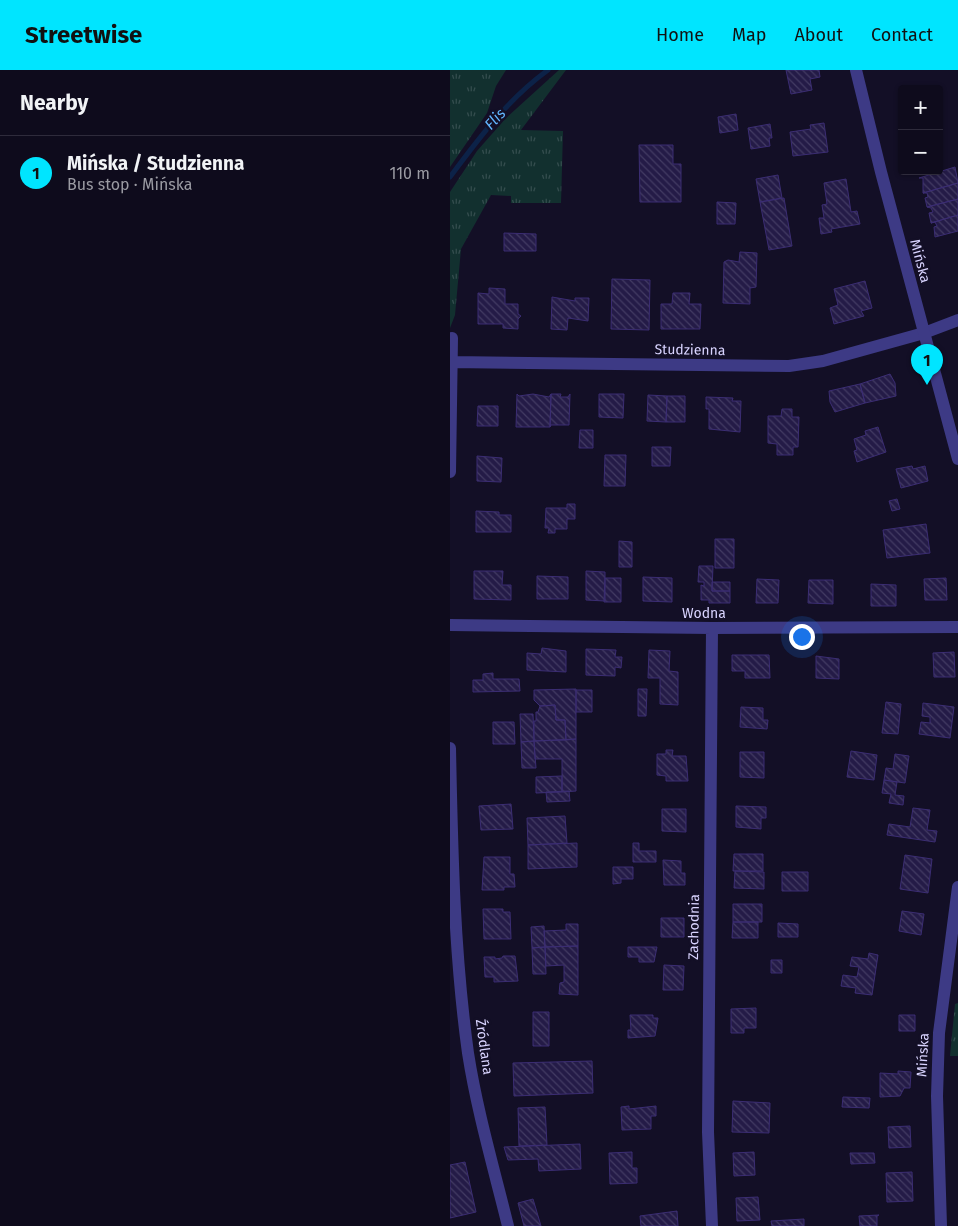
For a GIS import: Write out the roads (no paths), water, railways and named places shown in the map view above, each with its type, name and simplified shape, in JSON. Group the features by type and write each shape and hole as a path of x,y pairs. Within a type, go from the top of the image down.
{"street":[{"name":"Mińska","path":"856,70 958,459"},
{"name":"Studzienna","path":"451,362 789,366 824,361 924,333 958,320"},
{"path":"450,472 452,338"},
{"name":"Wodna","path":"450,625 712,628 958,627"},
{"name":"Zachodnia","path":"712,628 708,1092 712,1226"},
{"name":"Źródlana","path":"450,748 455,899 469,1054 477,1101 508,1226"},
{"name":"Mińska","path":"941,1226 937,1096 939,1040 958,886"}],"waterway":[{"name":"Flis","path":"450,177 507,106 533,81 548,70"}],"place":[{"name":"Mińska / Studzienna","path":"927,385"}]}
